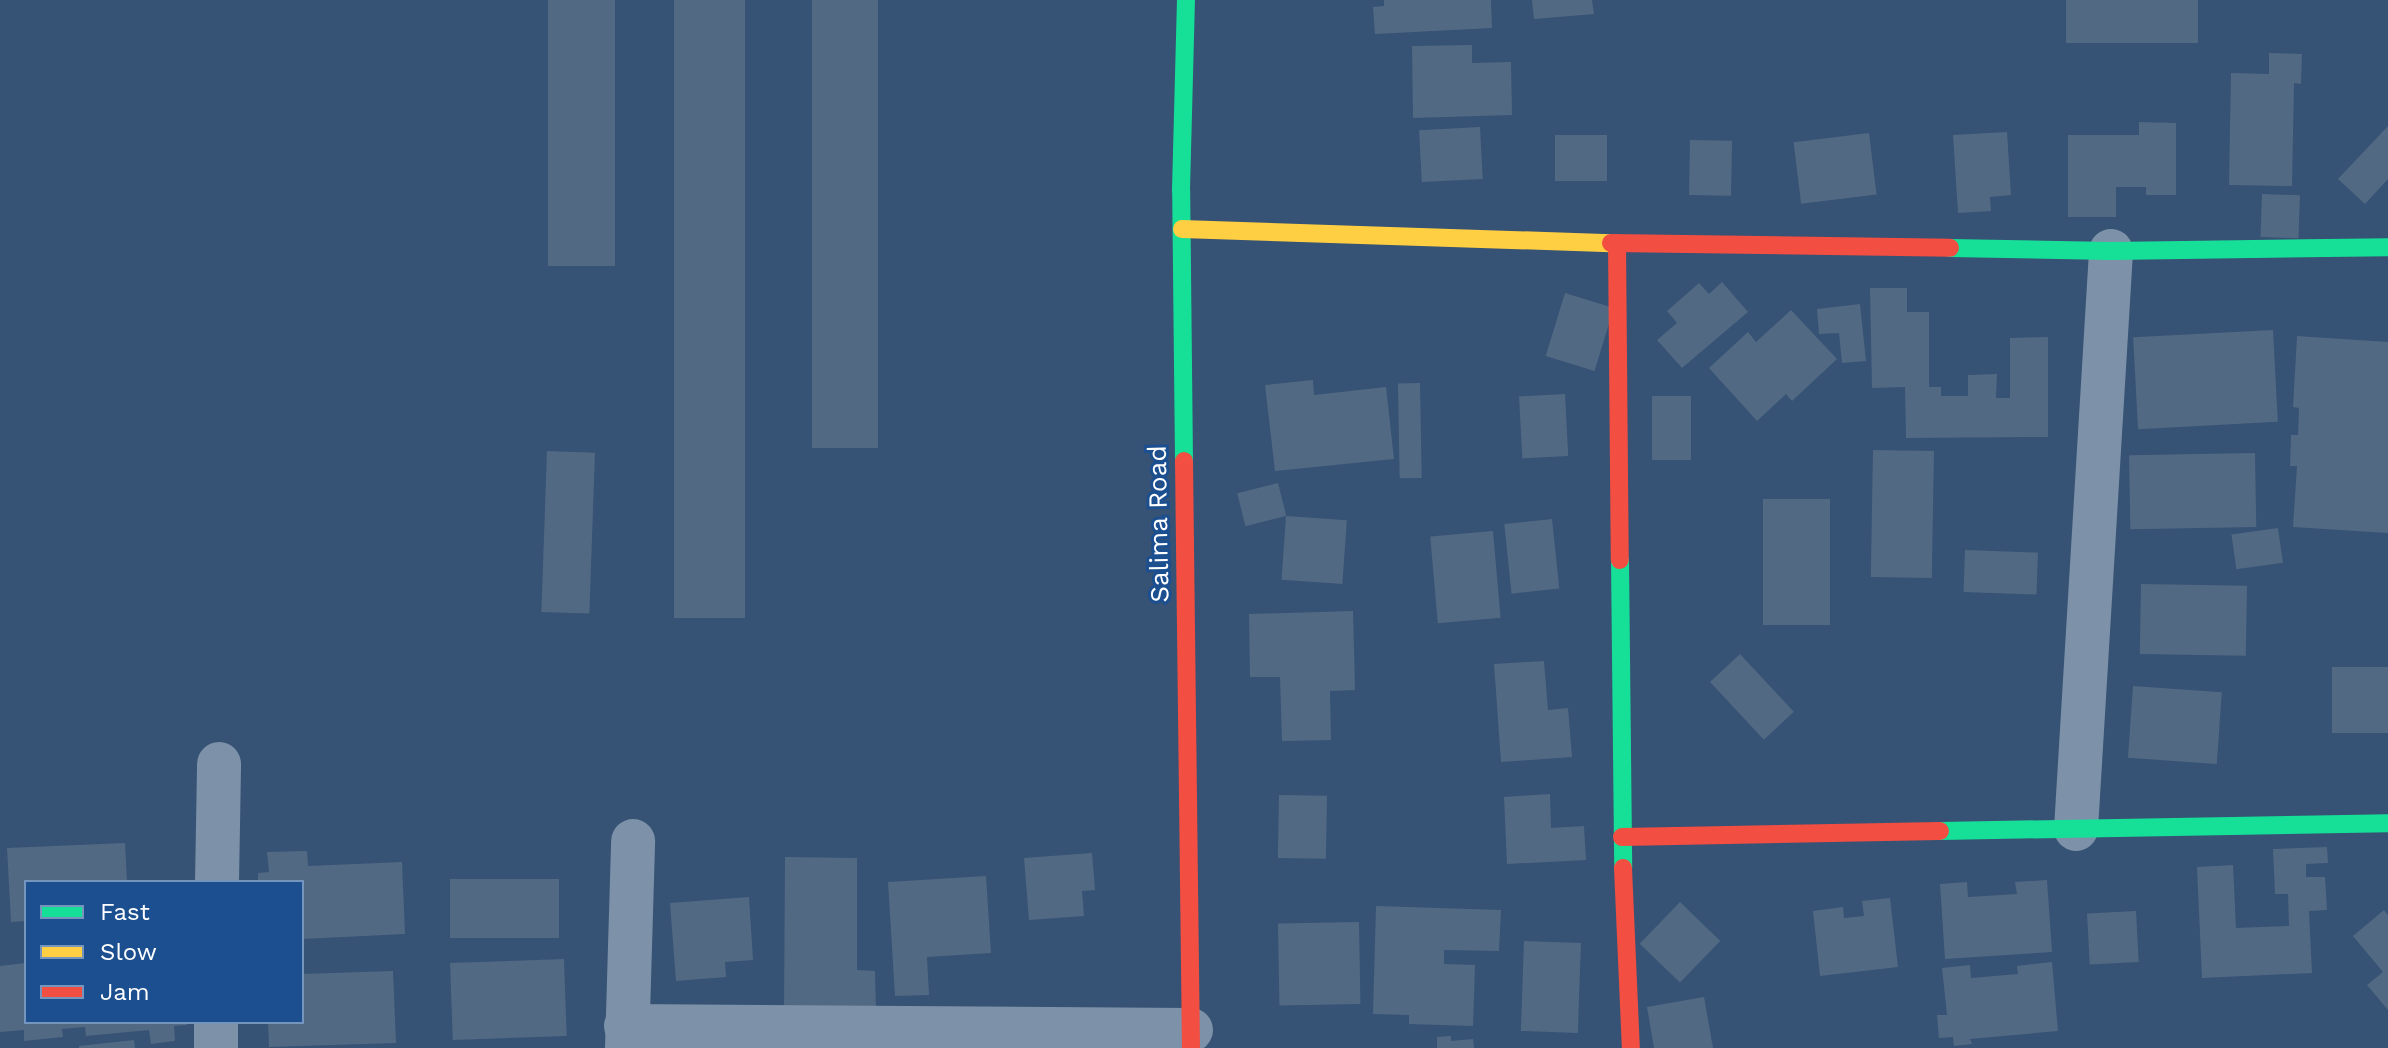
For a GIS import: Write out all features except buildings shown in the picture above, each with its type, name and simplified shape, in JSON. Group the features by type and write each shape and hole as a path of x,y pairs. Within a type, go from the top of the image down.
{"street":[{"name":"Salima Road","path":"1186,0 1182,229 1191,1039"},
{"path":"1182,229 1617,243 2111,251 2388,247"},
{"path":"1617,243 1622,837 1631,1048"},
{"path":"2076,829 2111,251"},
{"path":"217,880 219,764"},
{"path":"1622,837 2388,823"},
{"path":"633,841 626,1037 1191,1039"},
{"path":"216,1024 216,1048"}],"traffic: fast":[{"path":"1184,461 1181,190 1186,0"},
{"path":"1950,248 2111,251 2388,247"},
{"path":"1620,560 1623,868"},
{"path":"1940,831 2388,823"}],"traffic: slow":[{"path":"1182,229 1611,243"}],"traffic: jam":[{"path":"1611,243 1950,248"},
{"path":"1617,243 1620,560"},
{"path":"1184,461 1191,1048"},
{"path":"1622,837 1940,831"},
{"path":"1623,868 1631,1048"}]}
